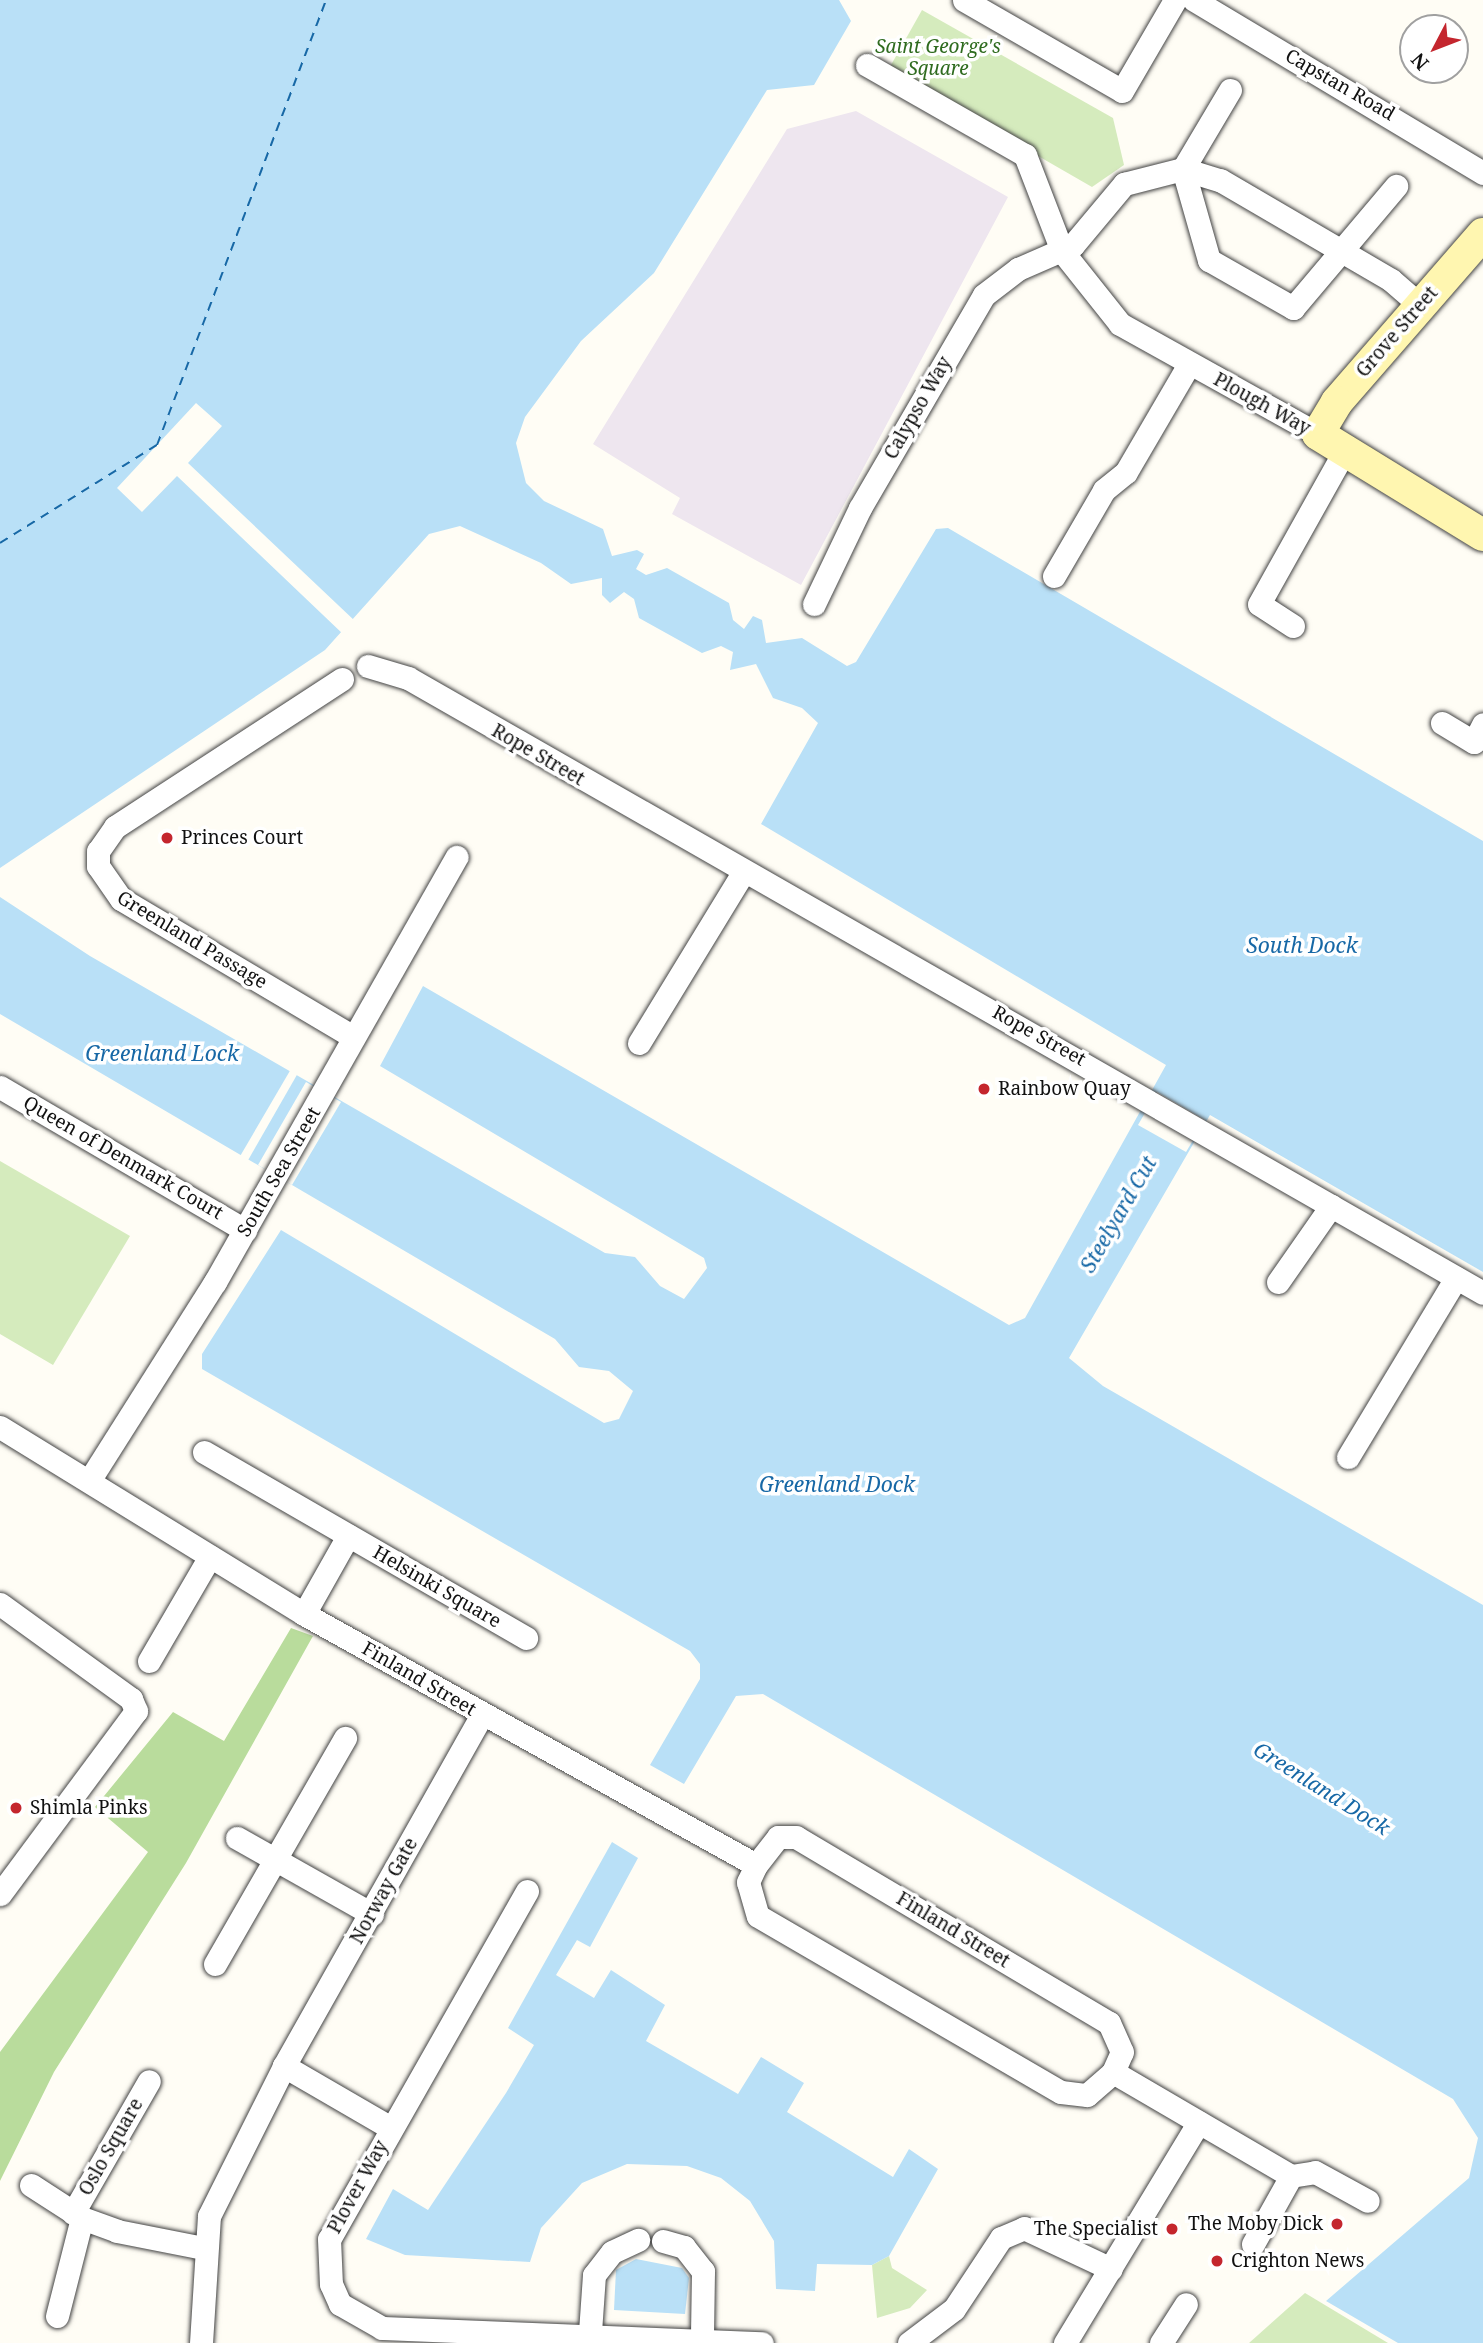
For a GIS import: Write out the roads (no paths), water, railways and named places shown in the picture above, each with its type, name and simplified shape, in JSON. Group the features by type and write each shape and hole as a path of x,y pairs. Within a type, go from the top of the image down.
{"main road":[{"name":"Grove Street","path":"1318,434 1420,304 1483,234"},
{"name":"Plough Way","path":"1318,434 1483,535"}],"street":[{"path":"964,0 1122,91 1175,0"},
{"name":"Capstan Road","path":"1194,0 1483,173"},
{"name":"Plough Way","path":"867,65 1025,155 1062,251 1120,324 1318,434"},
{"path":"1230,90 1183,169 1209,260 1293,308 1396,186"},
{"path":"1062,251 1124,184 1183,169 1220,180 1340,250 1420,304"},
{"name":"Calypso Way","path":"814,604 860,508 984,295 1018,269 1062,251"},
{"path":"1055,576 1104,490 1126,472 1189,364"},
{"path":"1293,626 1259,604 1345,450"},
{"name":"Rope Street","path":"368,666 408,678 743,874 1142,1096 1483,1293"},
{"name":"Greenland Passage","path":"342,679 115,827 98,851 97,866 121,900 353,1037"},
{"path":"1442,723 1474,742 1483,724"},
{"name":"South Sea Street","path":"89,1481 245,1230 325,1093 353,1037 456,857"},
{"path":"639,1043 743,874"},
{"name":"Queen of Denmark Court","path":"0,1087 245,1230"},
{"path":"1278,1282 1331,1206"},
{"path":"1348,1457 1456,1278"},
{"path":"0,1427 89,1481"},
{"name":"Helsinki Square","path":"204,1452 526,1638"},
{"name":"Finland Street","path":"89,1481 304,1614 756,1865 778,1837 796,1837 1110,2023 1122,2052 1113,2072"},
{"path":"304,1614 348,1536"},
{"path":"149,1661 210,1556"},
{"path":"0,1604 131,1699 136,1711 0,1894"},
{"name":"Norway Gate","path":"201,2343 203,2248 221,2190 285,2066 482,1715"},
{"path":"215,1964 345,1738"},
{"path":"237,1838 372,1914"},
{"path":"756,1865 748,1882 758,1916 1061,2092 1087,2095 1113,2072 1291,2176 1315,2172 1368,2201"},
{"name":"Plover Way","path":"527,1891 329,2239 331,2284 340,2304 382,2328 590,2332 762,2343"},
{"path":"285,2066 391,2128"},
{"name":"Oslo Square","path":"57,2316 78,2216 149,2081"},
{"path":"1065,2343 1199,2122"},
{"path":"1253,2244 1291,2176"},
{"name":"Oslo Square","path":"31,2185 78,2216 203,2248"},
{"path":"909,2343 954,2309 1001,2238 1024,2228 1111,2269"},
{"path":"590,2332 594,2275 612,2252 638,2240"},
{"path":"663,2241 684,2247 703,2271 702,2339"},
{"path":"1161,2343 1186,2304"}],"water":[{"path":"0,0 839,0 851,21 814,85 767,90 654,273 581,341 525,417 516,443 526,483 544,501 603,529 612,556 637,550 644,554 636,569 646,575 667,568 729,603 733,620 744,629 753,616 762,620 766,643 802,638 847,666 856,662 936,529 948,528 1483,841 1483,1272 1210,1115 1069,1358 1103,1386 1483,1605 1483,2343 1398,2343 1326,2301 1469,2178 1478,2138 1453,2099 763,1694 736,1696 684,1784 650,1765 700,1679 700,1664 690,1651 202,1369 202,1354 281,1230 604,1423 619,1419 633,1391 609,1371 579,1367 555,1339 0,1014 0,897 90,956 605,1253 635,1257 660,1286 684,1299 707,1268 704,1258 380,1066 423,986 1009,1325 1025,1318 1166,1065 761,824 818,723 802,708 773,698 756,664 730,670 733,652 721,646 702,653 639,618 634,599 624,592 610,603 602,595 602,578 571,584 541,563 460,526 429,534 325,650 0,868"},
{"path":"612,1842 638,1858 590,1947 577,1940 556,1975 594,1998 611,1970 665,2005 646,2041 738,2094 761,2057 804,2083 787,2112 893,2177 909,2149 938,2169 889,2256 872,2265 817,2264 815,2291 776,2289 774,2241 750,2201 721,2178 687,2166 627,2164 582,2183 541,2228 530,2262 405,2255 366,2239 393,2189 428,2210 506,2093 534,2045 508,2028"},
{"path":"636,2259 682,2268 689,2278 685,2314 614,2310 616,2270"}],"place":[{"name":"Princes Court","path":"167,838"},
{"name":"Rainbow Quay","path":"984,1089"},
{"name":"Shimla Pinks","path":"16,1808"},
{"name":"The Moby Dick","path":"1337,2224"},
{"name":"The Specialist","path":"1172,2229"},
{"name":"Crighton News","path":"1217,2261"}],"park label":[{"name":"Saint George's Square","path":"938,58"}],"water label":[{"name":"South Dock","path":"1302,945"},
{"name":"Greenland Lock","path":"162,1053"},
{"name":"Steelyard Cut","path":"1118,1214"},
{"name":"Greenland Dock","path":"837,1484"},
{"name":"Greenland Dock","path":"1322,1788"}]}
